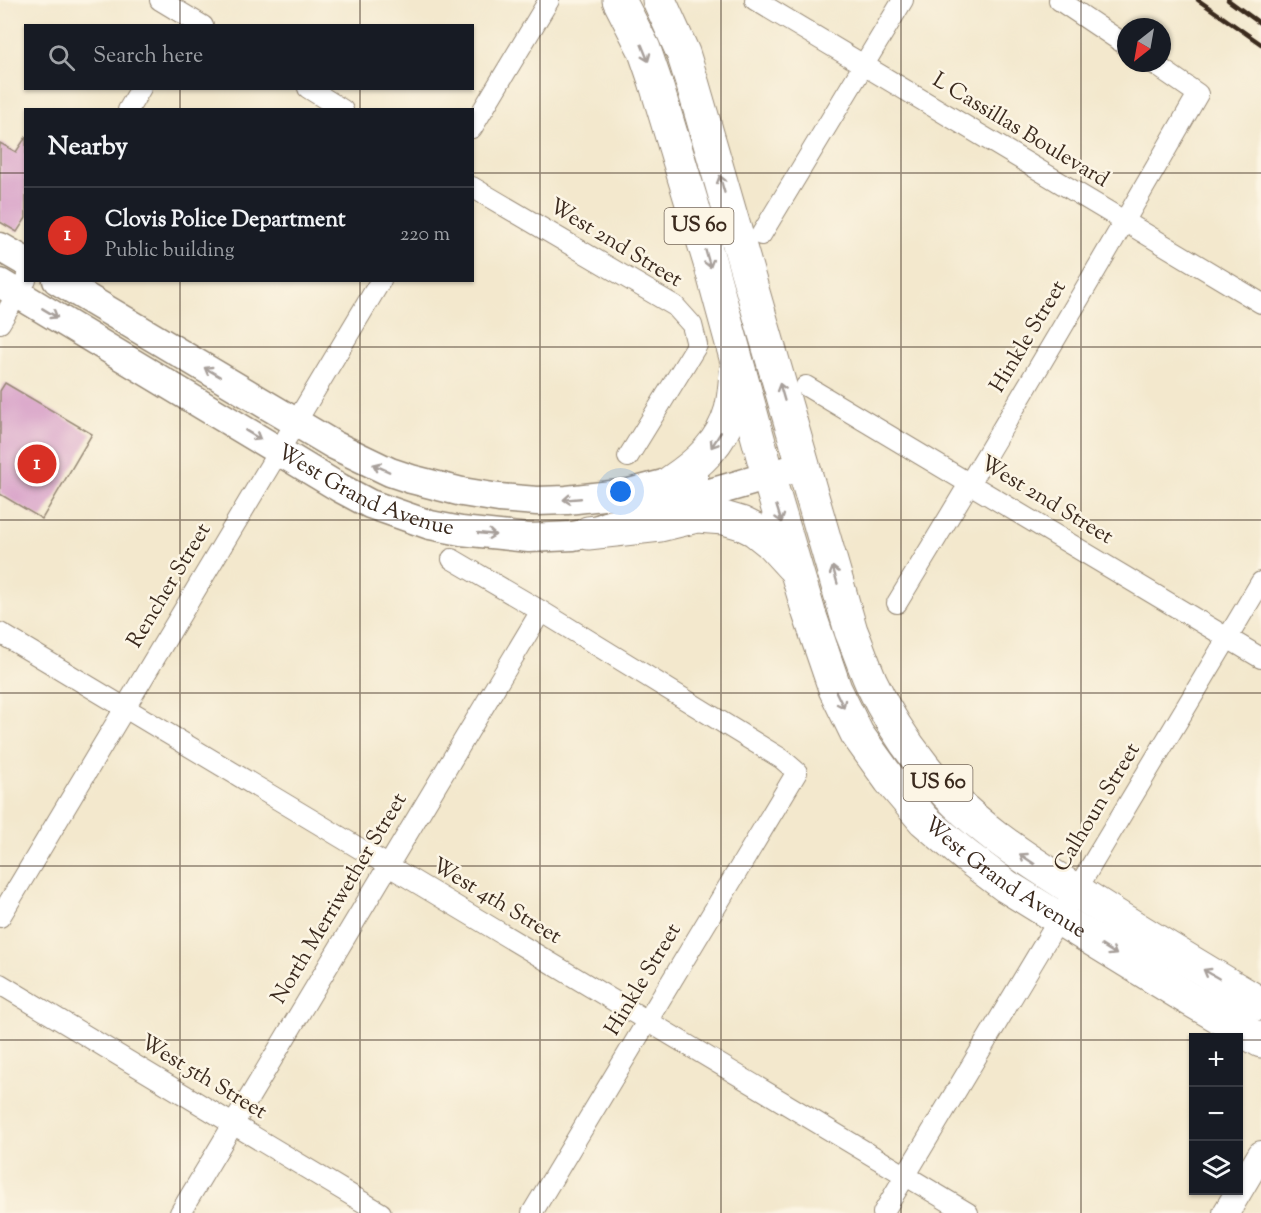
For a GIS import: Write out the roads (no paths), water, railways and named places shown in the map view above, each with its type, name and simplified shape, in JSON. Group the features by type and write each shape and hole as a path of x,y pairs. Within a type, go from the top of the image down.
{"highway":[{"name":"US 60","path":"619,0 644,49 656,81 766,466"},
{"name":"US 60","path":"659,0 683,53 693,85 800,457"},
{"path":"671,482 699,462 711,449 723,428 731,410 738,364"},
{"name":"West Grand Avenue","path":"800,457 851,631 871,682 906,743 924,768 972,818 1026,859 1261,1004"},
{"name":"West Grand Avenue","path":"766,466 809,613 835,689 857,734 890,780 924,820 1006,886 1261,1041"},
{"path":"588,533 660,525 697,516 724,518 755,530 770,542 796,570"}],"main road":[{"path":"0,247 24,261"},
{"name":"West Grand Avenue","path":"60,282 334,445 390,472 435,486 499,498 537,501 567,500 628,492 671,482 766,466 800,457"},
{"name":"West Grand Avenue","path":"15,286 340,488 370,504 430,525 461,531 529,538 573,536 588,533 655,509 766,466"}],"street":[{"path":"160,0 186,13 200,24"},
{"path":"474,125 549,0"},
{"name":"L Cassillas Boulevard","path":"755,0 1261,303"},
{"path":"761,235 903,0"},
{"path":"1059,0 1117,39"},
{"name":"Hinkle Street","path":"897,603 1125,222 1198,94 1166,72"},
{"path":"129,108 140,90"},
{"path":"311,90 341,108"},
{"name":"West 2nd Street","path":"474,188 675,306 692,325 697,345 628,457"},
{"name":"Rencher Street","path":"0,917 380,282"},
{"path":"0,323 15,286"},
{"name":"West 2nd Street","path":"806,386 1261,658"},
{"name":"West Grand Avenue","path":"452,559 782,759 797,771"},
{"name":"Calhoun Street","path":"883,1213 1261,582"},
{"name":"North Merriwether Street","path":"180,1213 541,611"},
{"name":"West 4th Street","path":"0,633 968,1213"},
{"name":"Hinkle Street","path":"532,1213 797,771"},
{"name":"West 5th Street","path":"0,984 381,1213"},
{"path":"1226,1213 1261,1154"}],"railway":[{"path":"1198,0 1261,44"},
{"path":"1228,0 1261,24"}],"place":[{"name":"Clovis Police Department","path":"37,464"}]}
